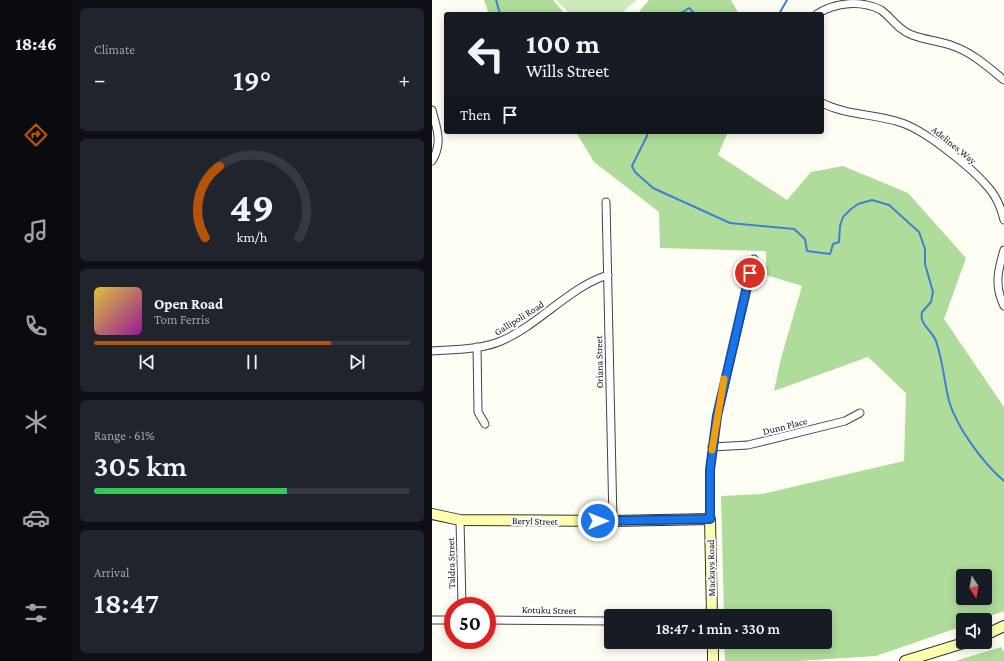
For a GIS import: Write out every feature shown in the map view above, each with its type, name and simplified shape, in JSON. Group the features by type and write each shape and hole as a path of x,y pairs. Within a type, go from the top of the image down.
{"main road":[{"name":"Beryl Street","path":"432,514 460,520 613,521 710,519"},
{"name":"Mackays Road","path":"710,519 712,609"},
{"path":"992,632 1004,626"},
{"path":"905,661 956,645"},
{"path":"713,649 713,661"}],"street":[{"path":"821,12 836,4 848,2 874,3 903,31 912,36 966,51 1004,80"},
{"name":"Adelines Way","path":"824,104 842,110 899,122 921,131 988,187 998,203 1004,220"},
{"path":"432,110 439,135 439,144 432,161"},
{"name":"Oriana Street","path":"606,202 613,521"},
{"path":"1004,250 999,264 997,283 999,294 1004,306"},
{"path":"710,519 712,446 721,394 754,259"},
{"name":"Gallipoli Road","path":"432,351 477,348 492,345 511,336 594,279 608,276"},
{"path":"477,348 478,412 485,424"},
{"name":"Dunn Place","path":"712,446 748,445 845,421 860,413"},
{"name":"Taldra Street","path":"460,520 462,597"},
{"path":"432,620 444,620"},
{"name":"Kotuku Street","path":"496,620 604,621"}],"green space":[{"path":"484,0 553,0 563,12 488,12"},
{"path":"556,0 637,0 622,12 568,12"},
{"path":"649,0 731,0 738,12 639,12"},
{"path":"577,134 727,134 718,155 787,200 811,172 843,166 908,193 966,258 944,319 1004,407 1004,611 992,615 992,613 956,613 956,628 876,656 798,661 725,661 724,649 832,649 832,609 724,609 721,496 762,494 904,461 906,393 868,357 774,391 781,358 802,286 766,275 766,251 660,248 659,212 594,162"},
{"path":"1001,647 1004,652 1004,661 955,661"}],"waterway":[{"path":"496,0 499,12"},
{"path":"780,12 787,0"},
{"path":"683,12 689,8 693,12"},
{"path":"647,134 632,166 635,172 653,188 730,223 794,229 805,239 807,251 830,254 833,244 839,242 840,226 843,217 858,204 872,200 889,205 919,232 925,249 925,264 933,292 931,302 922,312 922,320 936,341 949,401 964,433 979,455 1004,481"}],"slow traffic":[{"path":"712,450 724,379"}],"route":[{"path":"598,521 710,519 710,470 712,446 721,394 750,273"}]}
